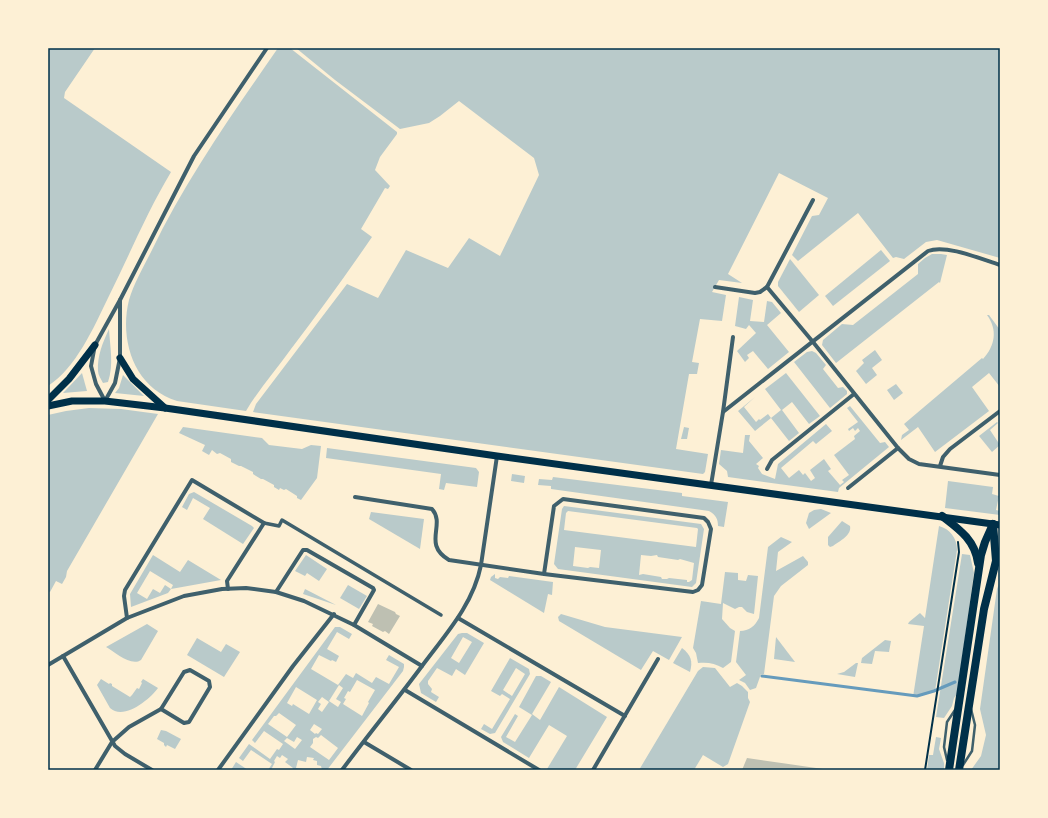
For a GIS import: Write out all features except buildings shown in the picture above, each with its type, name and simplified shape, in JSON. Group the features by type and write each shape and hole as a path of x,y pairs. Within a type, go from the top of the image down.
{"main road":[{"path":"48,400 69,379 95,345"},
{"path":"120,358 133,379 165,408"},
{"path":"48,406 72,401 105,401 165,408 497,456 996,524"},
{"path":"942,516 964,533 972,543 977,556 979,575"},
{"path":"960,770 984,609 998,558 996,524"},
{"path":"949,769 981,555 985,542 996,524"}],"street":[{"path":"105,401 96,384 91,366 95,345 120,300 194,156 267,48"},
{"path":"715,287 755,293 760,292 767,287 813,200"},
{"path":"724,412 928,251 936,248 949,250 1000,265"},
{"path":"767,287 898,448 914,462 1000,475"},
{"path":"105,401 115,382 120,358 120,300"},
{"path":"711,485 724,412 733,337"},
{"path":"767,469 772,460 854,394"},
{"path":"940,466 943,457 950,449 1000,411"},
{"path":"848,488 898,448"},
{"path":"342,770 458,618 478,581 497,456"},
{"path":"127,618 124,596 125,590 192,480 264,523 279,526 282,520 440,615"},
{"path":"355,497 432,509 436,513 437,520 435,543 442,556 449,560 544,574 693,592 698,590 702,585 711,529 708,522 702,518 563,499 554,506 544,574"},
{"path":"228,588 227,581 264,523"},
{"path":"276,592 303,550 307,550 373,588 374,590 354,625"},
{"path":"48,665 127,618 184,596 228,588 246,588 276,592 304,600 354,625 422,666"},
{"path":"218,770 293,666 334,614"},
{"path":"458,618 625,716"},
{"path":"63,656 115,746 125,754 152,770"},
{"path":"594,770 658,659"},
{"path":"96,770 112,742 129,727 161,709 184,672 190,670 209,681 210,687 189,722 184,723 161,709"},
{"path":"404,690 539,770"},
{"path":"364,742 411,770"}],"path":[{"path":"925,770 959,552 958,540"}],"shaded area":[{"path":"48,48 95,48 65,92 64,98 171,172 146,218 97,321 83,346 67,369 48,386"},
{"path":"278,48 290,48 397,132 380,157 375,170 390,186 388,189 385,188 361,229 372,237 246,411 177,401 162,395 150,385 140,374 133,361 128,346 126,331 126,315 129,300 139,275 165,224 195,172"},
{"path":"296,48 1000,48 1000,258 937,240 926,242 904,259 896,257 893,258 858,213 798,261 792,255 812,216 819,215 828,198 779,173 728,274 742,283 719,280 712,292 726,295 722,321 700,319 692,362 699,363 697,374 689,374 676,449 708,454 705,472 703,474 253,412 256,404 347,284 378,298 406,250 448,268 469,238 500,256 539,175 534,158 459,101 429,123 400,129 335,80"},
{"path":"881,250 890,261 833,306 825,296"},
{"path":"932,254 947,255 940,283 939,282 836,363 822,345 823,340 842,324 853,325 918,274 918,264"},
{"path":"790,259 819,295 799,312 778,286 778,282"},
{"path":"739,297 753,300 750,321 764,322 767,301 772,302 781,313 767,325 789,352 768,369 753,351 747,355 749,358 745,362 737,351 756,333 749,325 746,329 735,326"},
{"path":"987,315 989,315 1000,330 1000,387 989,373 972,387 989,411 935,452 918,427 901,440 902,435 909,430 904,424 982,358 983,359 987,354 994,338 994,332 993,326"},
{"path":"109,329 111,369 108,382 103,383 98,372 98,360"},
{"path":"875,350 882,360 872,368 877,375 866,384 856,371 864,363 862,360"},
{"path":"812,351 816,353 826,365 823,369 838,388 843,387 847,391 847,394 830,408 794,362 807,352"},
{"path":"82,373 87,391 63,393"},
{"path":"786,373 820,416 809,424 792,402 782,410 799,433 789,441 771,418 781,410 765,389"},
{"path":"123,375 144,396 115,393 119,388"},
{"path":"896,384 903,393 894,400 887,390"},
{"path":"755,397 744,407 756,422 768,414 771,418 755,431 738,411"},
{"path":"850,406 880,443 885,442 889,447 839,488 838,492 728,477 727,471 719,464 721,450 743,453 745,435 750,435 749,441 763,458 756,464 759,466 758,468 762,474 775,479 778,464 826,424 832,431 816,444 813,441 781,468 789,478 799,470 803,475 805,473 811,481 815,478 810,470 824,459 831,469 828,471 840,485 844,482 842,480 849,475 834,455 855,439 854,436 860,431 858,428 855,431 853,428 849,431 848,429 858,422 847,408"},
{"path":"89,408 121,409 158,414 67,571 66,577 62,584 56,581 50,592 48,591 48,415"},
{"path":"997,422 998,423 990,430 1000,445 992,452 979,436"},
{"path":"183,427 262,438 269,445 302,449 311,445 321,446 317,478 301,500 286,489 284,490 280,488 279,490 274,487 274,485 253,474 253,472 231,462 231,459 220,453 217,454 212,450 209,455 202,451 205,445 179,433"},
{"path":"684,427 689,428 687,439 681,439"},
{"path":"327,448 476,468 479,472 477,487 446,483 444,490 439,489 441,474 326,458"},
{"path":"512,474 525,476 524,483 511,481"},
{"path":"553,477 682,493 682,496 728,502 724,527 718,526 716,517 709,511 551,489 551,486 538,485 539,479 552,480"},
{"path":"948,481 993,487 992,494 999,496 996,510 1000,511 1000,515 945,508"},
{"path":"194,492 254,528 243,544 203,519 210,508 193,498 187,510 182,507 189,494"},
{"path":"564,506 701,524 704,529 696,583 692,587 558,569 554,564 562,509","holes":["568,511 697,528 696,547 564,530 566,513","575,547 601,550 599,568 573,566","641,555 657,555 658,557 680,559 694,563 692,580 689,582 687,582 687,580 669,578 662,579 661,577 643,574 639,575"]},
{"path":"821,509 831,513 809,529 806,523 809,513 814,510"},
{"path":"371,512 424,519 420,549 369,519"},
{"path":"842,521 850,526 849,532 842,540 830,547 828,545 828,537"},
{"path":"939,526 950,532 956,542 957,550 935,691 918,697 913,697 924,626 908,624 920,613 925,618"},
{"path":"781,537 792,542 778,552 776,571 803,556 808,562 808,565 781,586 774,596 764,674 761,674 756,688 750,690 745,683 739,680 746,675 736,662 740,631 751,628 759,618 768,547"},
{"path":"962,554 970,555 974,573 957,694 954,698 952,706 944,718 936,717"},
{"path":"153,555 180,572 188,560 221,580 171,589 168,593 131,607 130,594","holes":["150,571 173,585 171,589 165,585 160,593 153,589 147,599 137,593"]},
{"path":"306,555 327,569 319,581 307,573 305,576 295,571"},
{"path":"725,572 738,573 738,580 746,581 748,575 758,576 754,614 747,612 742,607 735,609 723,603 722,619 735,631 731,662 723,668 711,663 698,663 696,653 693,648 701,601 721,604"},
{"path":"495,574 495,578 498,579 500,577 508,578 509,576 553,582 552,595 548,594 544,613 490,580"},
{"path":"1000,581 1000,770 971,770 981,756 986,735 980,709 997,589"},
{"path":"348,585 367,596 359,609 340,598"},
{"path":"305,589 336,605 303,594"},
{"path":"561,614 605,627 682,637 669,660 653,651 641,670 559,621 558,617"},
{"path":"147,624 158,631 141,660 133,662 106,647"},
{"path":"335,627 340,627 352,634 349,639 337,632 327,649 339,656 336,662 319,655 311,669 338,685 346,674 353,678 356,673 372,683 376,677 389,684 399,667 386,660 389,655 404,664 403,671 327,770 322,770 321,766 317,765 317,761 313,760 314,758 307,757 306,762 298,760 296,768 303,769 302,770 292,770 293,768 285,762 288,759 282,755 280,758 277,756 271,770 268,770 272,764 251,750 243,761 239,758 249,744 270,759 277,749 279,750 283,744 264,731 255,743 252,740","holes":["357,680 375,690 362,716 343,704 346,699 344,698 348,691 350,692","339,685 343,688 336,699 341,702 338,707 329,701","296,687 317,700 309,714 293,704 292,706 287,703","322,697 329,702 322,712 318,709 321,704 318,702","279,713 296,725 287,737 268,724 274,716","314,724 322,729 318,734 315,734 310,730","321,735 338,748 329,760 310,747 313,743 313,739 316,737 318,738","297,737 302,740 295,749 284,741 287,738 294,742"]},
{"path":"467,633 484,643 465,675 456,669 452,676 437,668 428,681 428,684 432,689 431,692 439,697 436,702 421,693 419,684 458,634","holes":["463,637 472,642 459,663 451,658"]},
{"path":"776,637 795,662 774,659"},
{"path":"197,638 221,652 226,644 240,652 224,677 187,655"},
{"path":"885,640 891,641 889,652 875,651 872,664 861,663 862,658"},
{"path":"682,648 690,658 690,672 673,663"},
{"path":"510,658 529,669 530,674 495,733 490,734 481,729 484,724 492,729 510,699 502,694 500,696 491,691","holes":["516,668 525,674 512,696 503,690"]},
{"path":"858,663 855,677 837,674 844,672"},
{"path":"703,667 715,668 730,687 737,683 748,692 750,702 728,764 723,767 703,755 694,770 639,770 698,671"},
{"path":"536,676 541,676 551,682 532,714 540,720 559,687 607,717 575,770 547,769 567,736 549,725 529,758 503,742 501,737 515,714 518,716 506,737 515,742 532,715 519,707"},
{"path":"101,679 109,684 112,684 112,686 130,697 137,688 139,689 143,679 158,688 143,703 122,712 110,708 97,685"},
{"path":"161,730 181,739 175,749 167,745 166,747 164,743 157,739"},
{"path":"936,737 941,738 939,749 944,763 944,770 927,770 929,755 933,755"},
{"path":"236,762 248,770 231,770"}],"waterway":[{"path":"762,676 917,696 955,682"}]}
